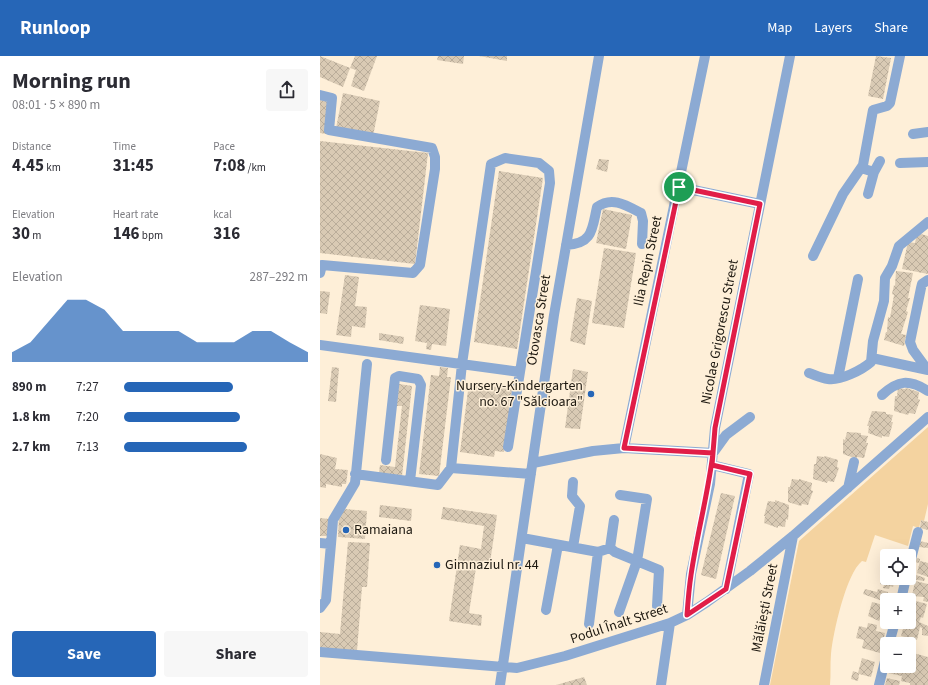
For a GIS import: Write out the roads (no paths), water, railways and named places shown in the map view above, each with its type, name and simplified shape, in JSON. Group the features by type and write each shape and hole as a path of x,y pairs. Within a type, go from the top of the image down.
{"street":[{"name":"Otovasca Street","path":"500,685 542,392 599,56"},
{"name":"Ilia Repin Street","path":"624,448 705,56"},
{"name":"Nicolae Grigorescu Street","path":"687,615 691,574 710,484 715,428 790,56"},
{"path":"813,256 843,194 862,168 870,119 873,110 887,106 890,103 900,56"},
{"path":"320,95 332,98 328,130 432,148 435,157 429,210 420,266 418,270 413,272 322,265 320,273"},
{"path":"913,134 928,132"},
{"path":"355,474 438,485 450,468 462,364 491,164 505,158 539,163 549,171 550,177 508,447"},
{"path":"868,194 874,172 880,161"},
{"path":"900,163 928,162"},
{"path":"862,168 874,172"},
{"path":"679,187 760,204"},
{"path":"566,245 578,245 591,234 597,207 604,202 614,201 641,213 643,221 642,244"},
{"path":"809,373 828,379 838,378 867,365 872,358 873,340 884,301 885,278 892,266 899,246 928,222"},
{"path":"838,378 858,279"},
{"path":"928,280 922,284 920,288 910,342 913,350 928,369"},
{"path":"320,345 520,372"},
{"path":"872,358 928,369"},
{"path":"320,608 326,600 333,520 355,483 367,364"},
{"path":"386,460 395,378 399,376 418,379 421,385 410,481"},
{"path":"882,395 892,386 906,382 918,385 928,391"},
{"path":"533,463 594,451 624,448 713,453 726,435 750,417"},
{"name":"Podul Înalt Street","path":"320,652 517,668 565,656 670,623 687,615 726,589 793,536 928,417"},
{"path":"848,488 854,462"},
{"path":"712,465 750,474 726,589"},
{"path":"450,468 531,474"},
{"path":"573,482 572,496 580,506 573,548"},
{"path":"619,612 637,562 647,499 620,496"},
{"path":"610,548 614,520"},
{"path":"914,549 918,532"},
{"name":"Mălăiești Street","path":"764,685 793,536"},
{"path":"522,538 598,552 610,548"},
{"path":"320,543 331,544"},
{"path":"546,610 558,545"},
{"path":"610,548 615,552 637,562 659,570 657,606"},
{"path":"589,624 598,552"},
{"path":"662,685 670,623"},
{"path":"879,685 882,673"}],"place":[{"name":"Nursery-Kindergarten no. 67 \"Sălcioara\"","path":"591,394"},
{"name":"Ramaiana","path":"346,530"},
{"name":"Gimnaziul nr. 44","path":"437,565"}]}
